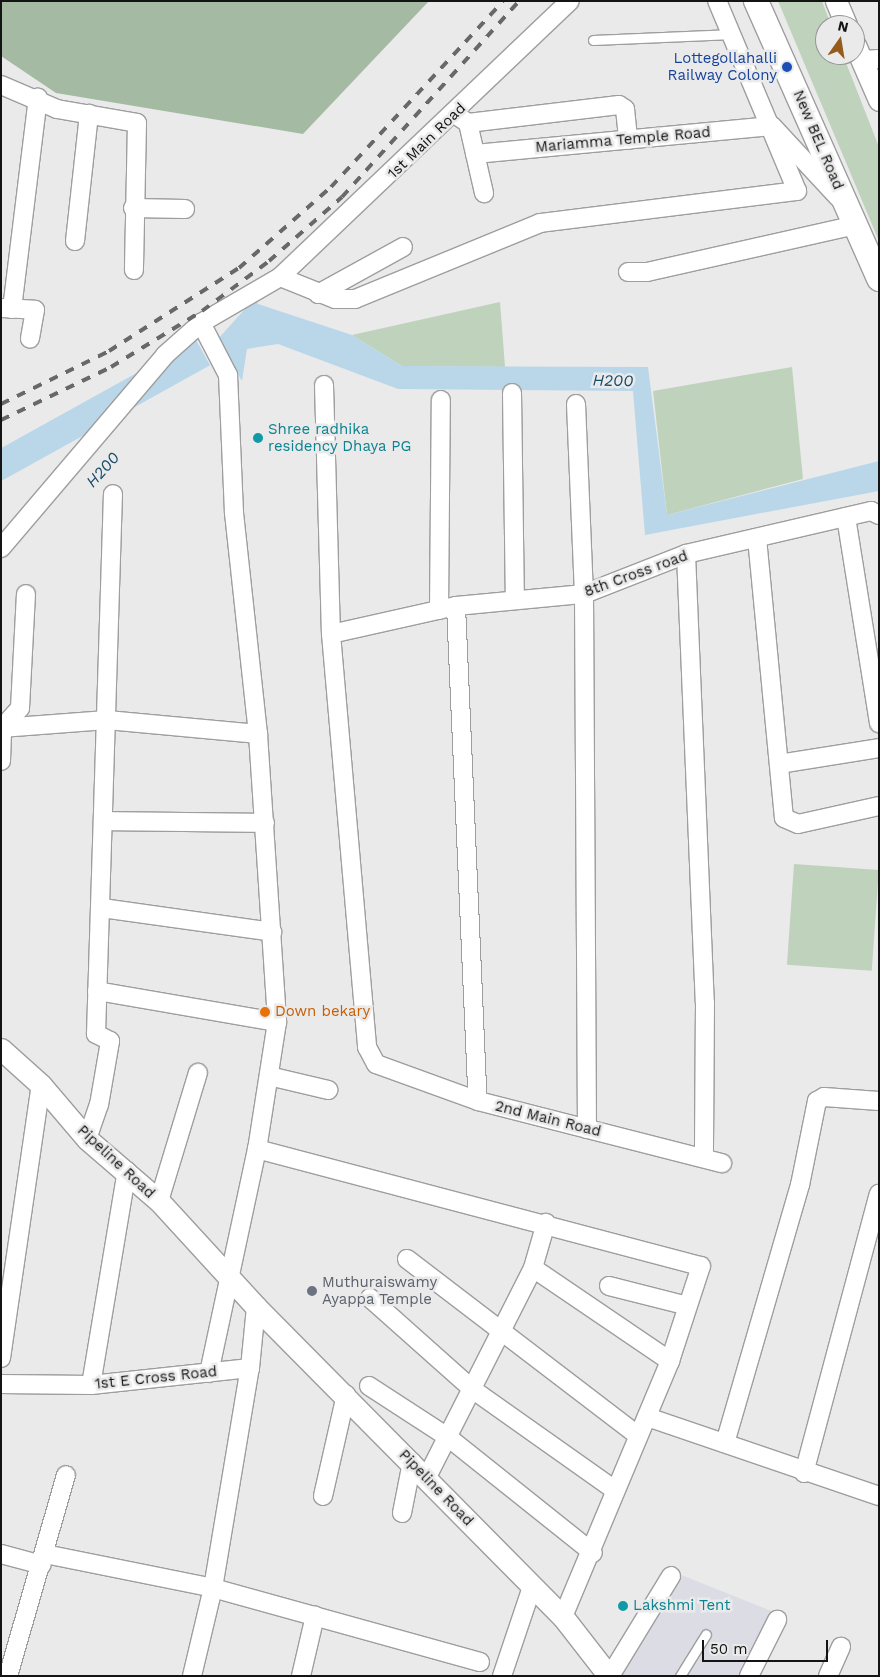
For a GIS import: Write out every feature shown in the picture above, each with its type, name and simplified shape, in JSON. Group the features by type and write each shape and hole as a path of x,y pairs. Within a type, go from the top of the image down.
{"main road":[{"name":"New BEL Road","path":"756,1 879,279"}],"street":[{"name":"1st Main Road","path":"4,539 165,355 201,323 280,277 462,119 570,1"},
{"path":"280,277 318,294 355,299 540,223 797,191 772,126 717,1"},
{"path":"836,1 842,15"},
{"path":"865,54 879,100"},
{"path":"1,85 38,98 57,109 137,123 133,208 134,270"},
{"path":"30,339 35,310 6,309 38,98"},
{"path":"484,193 475,154 462,119 619,105 625,109 628,140"},
{"path":"75,242 89,114"},
{"path":"628,272 647,272 851,216 772,126"},
{"name":"Mariamma Temple Road","path":"475,154 772,126"},
{"path":"133,208 185,209"},
{"path":"318,294 403,247"},
{"path":"201,323 228,375 234,512 258,734 277,1022 258,1149 209,1373"},
{"path":"324,385 331,634"},
{"path":"512,393 515,600"},
{"path":"441,400 447,608 478,1101"},
{"path":"576,404 584,594 587,1129"},
{"path":"87,1139 98,1105 110,1041 96,1034 102,908 114,494"},
{"name":"8th Cross road","path":"331,634 447,608 584,594 686,554 871,511 879,514"},
{"path":"846,517 879,723"},
{"path":"757,538 784,818 798,824 879,806"},
{"path":"686,554 704,1003 704,1158"},
{"path":"1,760 2,728 20,708 26,594"},
{"name":"2nd Main Road","path":"331,634 363,1012 367,1047 376,1064 478,1101 722,1164"},
{"path":"2,728 107,720 258,734"},
{"path":"779,764 879,748"},
{"path":"104,821 265,823"},
{"path":"102,908 272,932"},
{"path":"97,991 277,1022"},
{"name":"Pipeline Road","path":"1,1050 41,1085 87,1139 158,1201 231,1275 256,1307 346,1395 563,1617 609,1676"},
{"path":"158,1201 198,1073"},
{"path":"269,1076 328,1090"},
{"path":"1,1358 7,1277 41,1085"},
{"path":"725,1443 800,1185 817,1101 824,1097 879,1101"},
{"path":"258,1149 546,1223 701,1266 670,1361 647,1417 612,1489 593,1553 563,1617"},
{"path":"91,1385 127,1172"},
{"path":"804,1473 879,1194"},
{"path":"402,1513 420,1470 449,1438 472,1389 502,1334 534,1268 546,1223"},
{"path":"407,1260 637,1435"},
{"path":"534,1268 670,1361"},
{"path":"609,1286 688,1306"},
{"path":"370,1298 472,1389 612,1489"},
{"path":"192,1676 213,1588 250,1368 256,1307"},
{"name":"1st E Cross Road","path":"1,1384 91,1385 250,1368"},
{"path":"369,1386 449,1438 593,1553"},
{"path":"323,1496 346,1395"},
{"path":"647,1417 725,1443 804,1473 879,1496"},
{"path":"8,1676 44,1559 66,1475"},
{"path":"1,1554 44,1559 213,1588 480,1662"},
{"path":"609,1676 671,1576"},
{"path":"502,1676 532,1587"},
{"path":"301,1676 315,1616"},
{"path":"749,1676 777,1620"},
{"path":"828,1676 841,1647"}],"lane":[{"path":"593,40 733,34"},
{"path":"680,1676 706,1634"}],"shaded area":[{"path":"679,1574 774,1612 742,1676 623,1676 620,1670"}],"green space":[{"path":"1,1 429,1 303,134 56,93 1,56"},
{"path":"778,1 822,1 827,15 815,15 815,65 847,65 879,147 879,241"},
{"path":"500,302 505,367 402,366 352,335"},
{"path":"792,367 803,479 667,515 653,391"},
{"path":"794,864 879,870 872,971 787,965"}],"water":[{"name":"H200","path":"255,298 258,304 352,335 402,366 648,367 667,515 879,461 879,491 645,535 633,391 398,389 278,344 247,349 242,381 217,340"},
{"path":"196,340 210,365 1,481 1,448"}],"railway":[{"path":"1,404 109,351 239,268 331,187 503,1"},
{"path":"1,420 111,367 202,311 269,261 342,197 519,1"}],"place":[{"name":"Lottegollahalli Railway Colony","path":"787,67"},
{"name":"Shree radhika residency Dhaya PG","path":"258,438"},
{"name":"Down bekary","path":"265,1012"},
{"name":"Muthuraiswamy Ayappa Temple","path":"312,1291"},
{"name":"Lakshmi Tent","path":"623,1606"}]}
